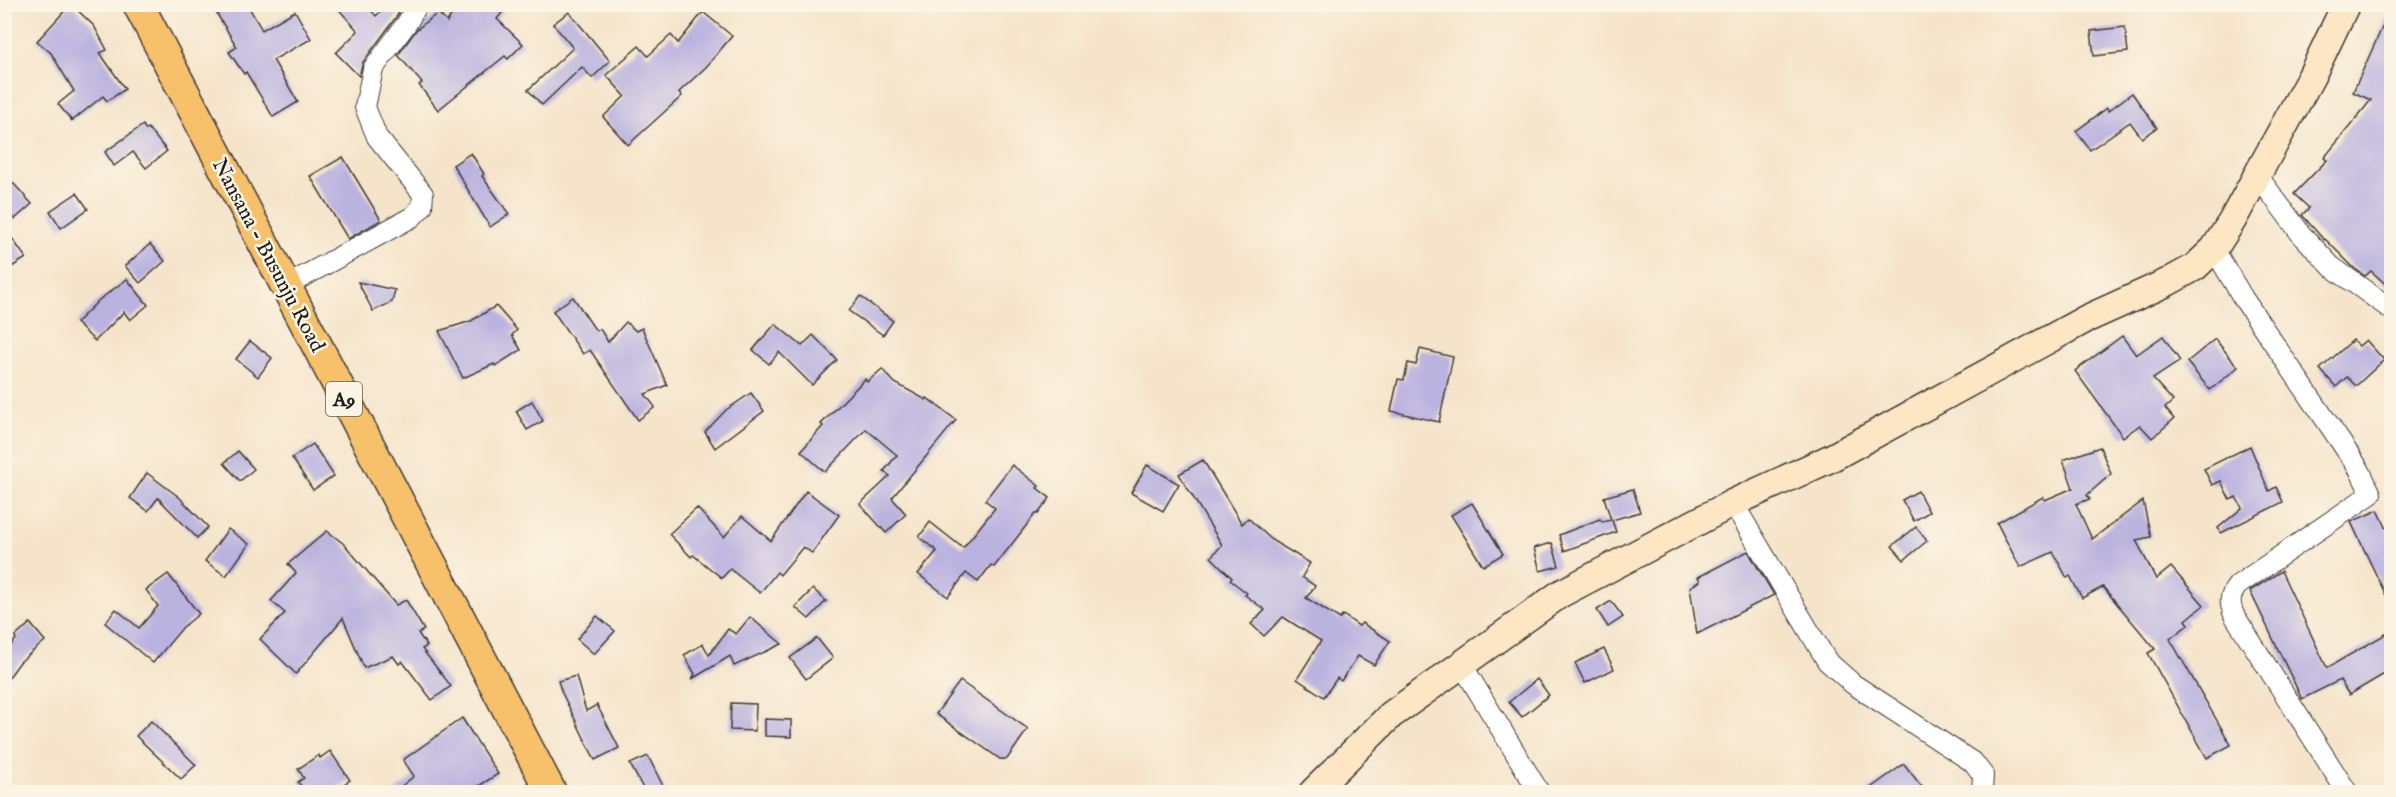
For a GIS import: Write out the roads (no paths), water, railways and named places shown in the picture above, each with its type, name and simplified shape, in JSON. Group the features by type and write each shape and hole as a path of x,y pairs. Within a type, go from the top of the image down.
{"main road":[{"name":"Nansana - Busunju Road","path":"138,4 551,792"}],"street":[{"path":"286,286 412,218 422,207 423,194 377,137 365,107 374,69 418,4"},
{"path":"1314,792 1390,715 1560,594 1733,503 1831,458 2086,319 2168,282 2194,267 2214,249 2257,176 2311,76 2346,4"},
{"path":"2257,176 2301,234 2332,267 2391,310"},
{"path":"2214,249 2243,297 2359,469 2371,494 2238,585 2230,594 2229,603 2234,615 2347,792"},
{"path":"1733,503 1827,661 1853,684 1974,763 1983,775 1982,792"},
{"path":"1461,663 1539,792"}]}
